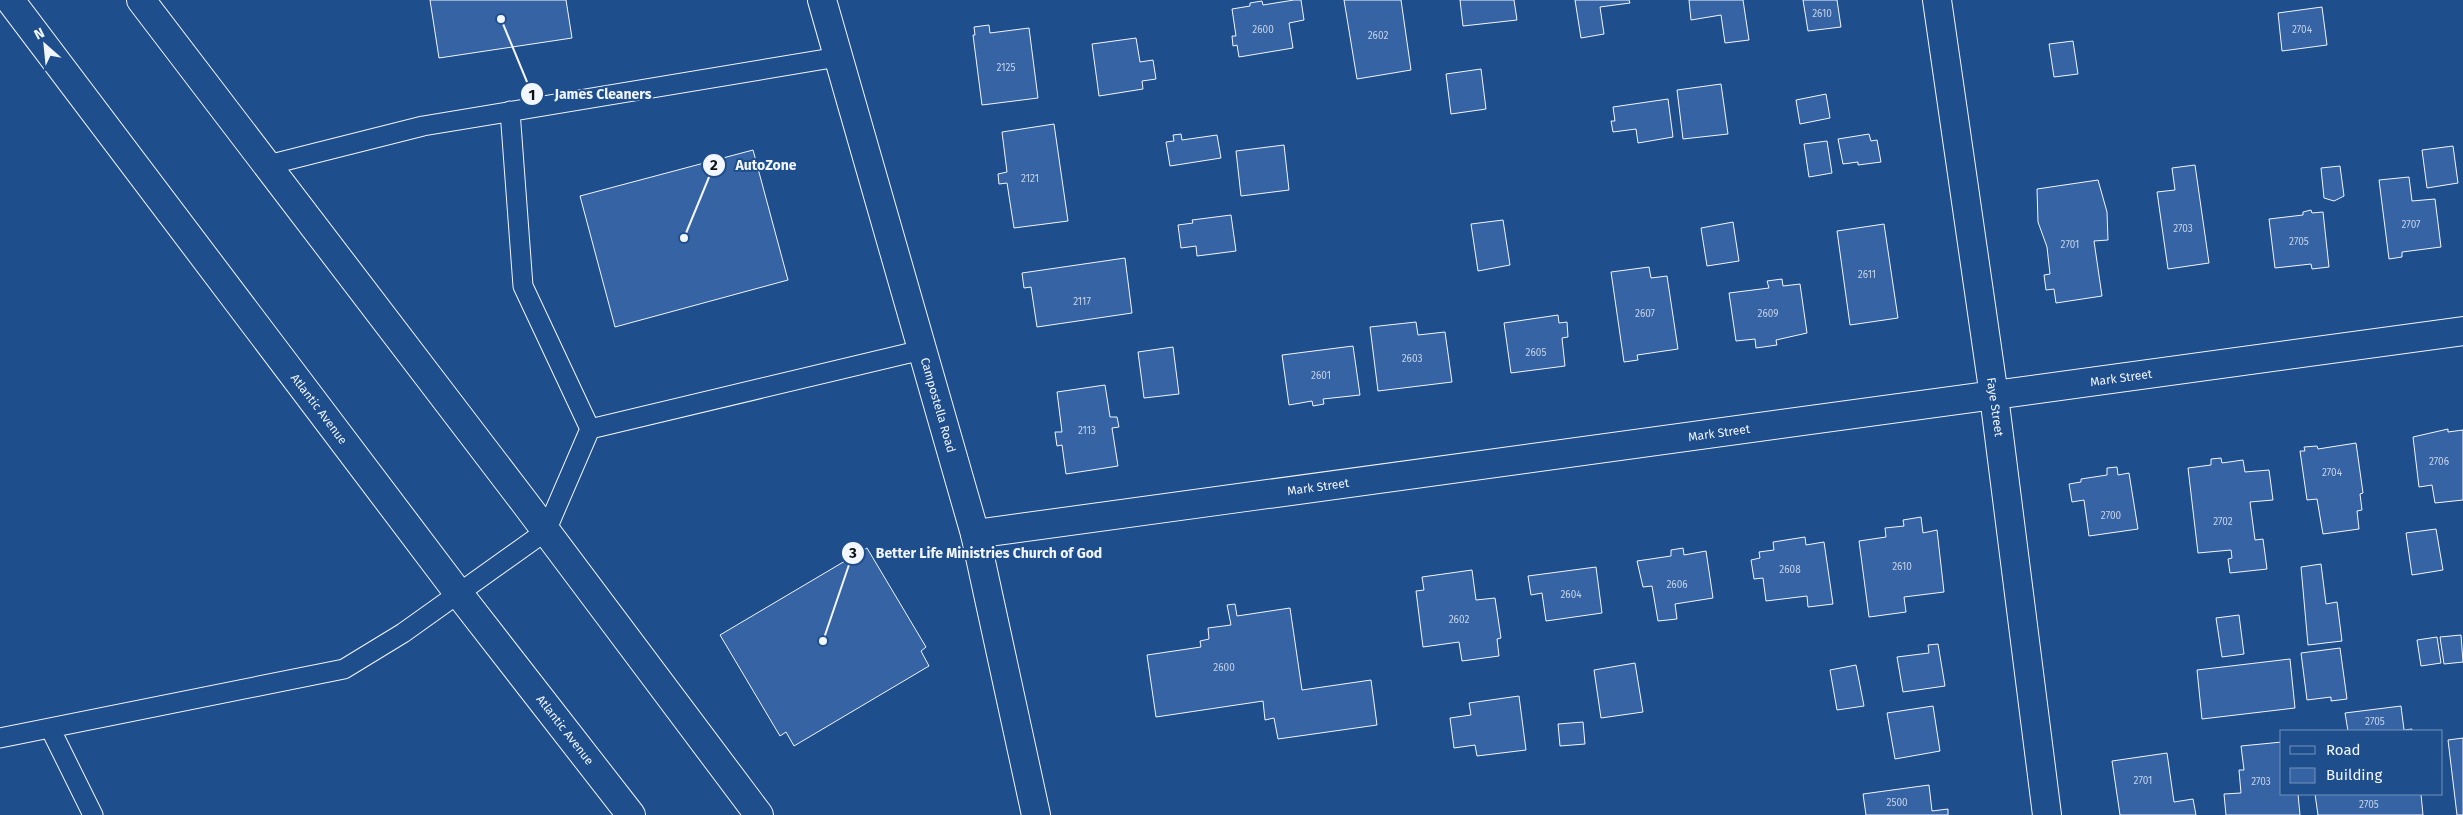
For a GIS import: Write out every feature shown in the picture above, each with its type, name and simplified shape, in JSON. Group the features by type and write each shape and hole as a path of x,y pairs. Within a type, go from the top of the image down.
{"main road":[{"name":"Atlantic Avenue","path":"10,0 459,594 630,815"},
{"path":"141,0 546,531 759,815"},
{"name":"Campostella Road","path":"822,0 975,534 1036,815"},
{"name":"Faye Street","path":"1937,0 1994,396 2047,815"},
{"name":"Mark Street","path":"975,534 2463,331"}],"lane":[{"path":"268,165 423,126 838,57"},
{"path":"0,738 344,669 404,633 546,531 590,429 523,286 510,111"},
{"path":"590,429 922,350"},
{"path":"50,728 93,815"}],"building":[{"path":"430,0 566,0 572,38 439,58"},
{"path":"1301,0 1304,20 1289,23 1293,48 1239,57 1237,45 1233,46 1232,36 1236,36 1232,9 1250,6 1250,3 1262,1 1263,5"},
{"path":"1344,0 1401,0 1411,70 1357,79"},
{"path":"1460,0 1514,0 1517,20 1463,26"},
{"path":"1575,0 1629,0 1630,3 1600,7 1604,34 1581,38"},
{"path":"1689,0 1743,0 1749,40 1725,43 1721,15 1691,20"},
{"path":"1803,0 1837,0 1841,27 1808,31"},
{"path":"2322,7 2327,45 2282,51 2278,13"},
{"path":"989,25 990,33 1029,28 1038,98 982,105 973,35 975,35 974,27"},
{"path":"1136,38 1140,62 1153,60 1156,79 1142,81 1143,89 1099,96 1092,44"},
{"path":"2073,41 2078,74 2054,77 2049,44"},
{"path":"1481,69 1486,109 1451,114 1446,74"},
{"path":"1721,84 1728,134 1683,139 1677,90"},
{"path":"1826,94 1830,118 1800,124 1796,100"},
{"path":"1668,99 1673,137 1638,143 1636,129 1613,132 1611,121 1615,121 1613,107"},
{"path":"1054,124 1068,221 1014,228 1007,183 999,184 998,174 1007,172 1002,132"},
{"path":"1181,134 1182,140 1217,135 1221,158 1170,166 1166,142 1174,141 1173,135"},
{"path":"1869,134 1871,141 1877,140 1881,162 1858,165 1858,162 1843,164 1838,139"},
{"path":"1827,141 1832,173 1809,177 1804,144"},
{"path":"1284,145 1289,190 1241,196 1236,151"},
{"path":"2453,146 2458,183 2427,188 2422,150"},
{"path":"753,150 788,280 615,327 580,196"},
{"path":"2195,165 2209,263 2168,269 2157,192 2175,190 2172,168"},
{"path":"2340,166 2344,196 2334,201 2324,198 2321,168"},
{"path":"2409,177 2412,201 2435,199 2441,247 2402,252 2402,257 2389,259 2379,180"},
{"path":"2098,180 2107,212 2108,240 2094,241 2102,296 2056,303 2054,289 2046,290 2044,275 2050,274 2047,247 2038,222 2037,189"},
{"path":"2311,210 2312,213 2323,212 2329,267 2312,269 2311,264 2275,268 2269,219 2303,215 2303,212"},
{"path":"1231,215 1236,251 1197,256 1196,246 1181,248 1178,225 1193,223 1192,220"},
{"path":"1503,220 1510,265 1478,271 1471,224"},
{"path":"1733,222 1739,261 1707,266 1701,228"},
{"path":"1884,224 1898,318 1850,325 1837,231"},
{"path":"1125,258 1132,313 1037,327 1031,287 1024,288 1022,273"},
{"path":"1649,267 1651,278 1667,276 1678,349 1637,355 1638,360 1624,362 1611,272"},
{"path":"1782,279 1783,286 1800,284 1807,333 1776,340 1777,345 1756,348 1755,339 1736,341 1729,293 1769,288 1767,281"},
{"path":"1558,315 1559,323 1567,322 1568,337 1562,338 1565,366 1511,373 1504,323"},
{"path":"1416,322 1418,335 1445,332 1452,382 1378,391 1370,327"},
{"path":"1353,346 1360,395 1323,399 1324,404 1313,406 1312,401 1289,405 1282,355"},
{"path":"1173,347 1179,394 1144,398 1138,352"},
{"path":"1105,385 1110,417 1117,417 1119,427 1112,428 1118,466 1066,474 1062,445 1057,446 1055,432 1062,432 1057,392"},
{"path":"2448,429 2448,432 2463,430 2463,500 2435,503 2432,485 2419,487 2413,437"},
{"path":"2356,443 2363,493 2360,494 2362,510 2357,511 2359,529 2323,534 2317,499 2307,500 2300,451 2305,451 2304,447 2317,446 2318,449"},
{"path":"2221,458 2222,463 2243,460 2245,472 2269,470 2273,500 2250,502 2255,540 2263,539 2267,569 2230,573 2228,559 2232,558 2231,550 2198,553 2188,468 2211,465 2211,459"},
{"path":"2117,467 2118,475 2129,473 2138,529 2089,536 2084,500 2072,502 2069,484 2081,482 2081,479 2107,475 2107,468"},
{"path":"1921,517 1923,533 1937,530 1944,592 1904,597 1906,612 1869,617 1859,541 1886,537 1885,528 1904,526 1903,520"},
{"path":"2436,529 2443,570 2412,575 2406,533"},
{"path":"1805,537 1806,545 1824,542 1833,604 1808,607 1807,596 1766,601 1763,578 1754,579 1751,560 1760,558 1759,552 1774,550 1773,542"},
{"path":"867,548 926,647 921,651 929,666 794,746 786,732 780,736 720,635"},
{"path":"1683,548 1684,555 1706,551 1713,598 1675,604 1677,619 1658,621 1652,586 1643,587 1637,561 1671,556 1671,550"},
{"path":"2321,564 2326,604 2337,602 2342,641 2308,645 2301,567"},
{"path":"1596,567 1602,613 1546,621 1542,593 1531,595 1528,576"},
{"path":"1472,570 1476,600 1495,598 1501,638 1497,639 1499,656 1462,661 1459,642 1423,647 1416,591 1424,590 1422,577"},
{"path":"1235,604 1237,616 1290,608 1302,690 1371,680 1377,725 1278,739 1274,718 1265,720 1263,701 1156,717 1147,655 1201,647 1200,641 1209,639 1208,628 1231,625 1227,605"},
{"path":"2239,615 2244,654 2222,657 2216,618"},
{"path":"2461,635 2463,662 2444,664 2440,637"},
{"path":"2437,637 2441,663 2421,666 2417,640"},
{"path":"1938,644 1945,686 1903,692 1897,657 1929,653 1928,645"},
{"path":"2340,648 2347,699 2331,701 2331,697 2307,700 2301,653"},
{"path":"2290,659 2295,708 2202,719 2197,670"},
{"path":"1635,663 1643,712 1601,718 1594,670"},
{"path":"1856,665 1864,706 1837,710 1830,670"},
{"path":"1519,696 1526,750 1477,756 1475,745 1454,748 1450,718 1471,715 1469,703"},
{"path":"1933,706 1940,751 1895,759 1887,713"},
{"path":"2401,706 2404,730 2348,730 2345,713"},
{"path":"1583,722 1585,744 1560,746 1558,724"},
{"path":"2463,738 2463,815 2457,815 2448,740"},
{"path":"2280,742 2280,795 2298,795 2300,815 2226,815 2224,794 2241,793 2239,770 2244,770 2241,746"},
{"path":"2167,753 2174,802 2193,799 2196,815 2120,815 2112,761"},
{"path":"1929,785 1932,811 1948,809 1948,815 1866,815 1863,794"},
{"path":"2315,795 2421,795 2423,815 2318,815"}],"place":[{"name":"James Cleaners","path":"501,19"},
{"name":"AutoZone","path":"684,238"},
{"name":"Better Life Ministries Church of God","path":"823,641"}]}
